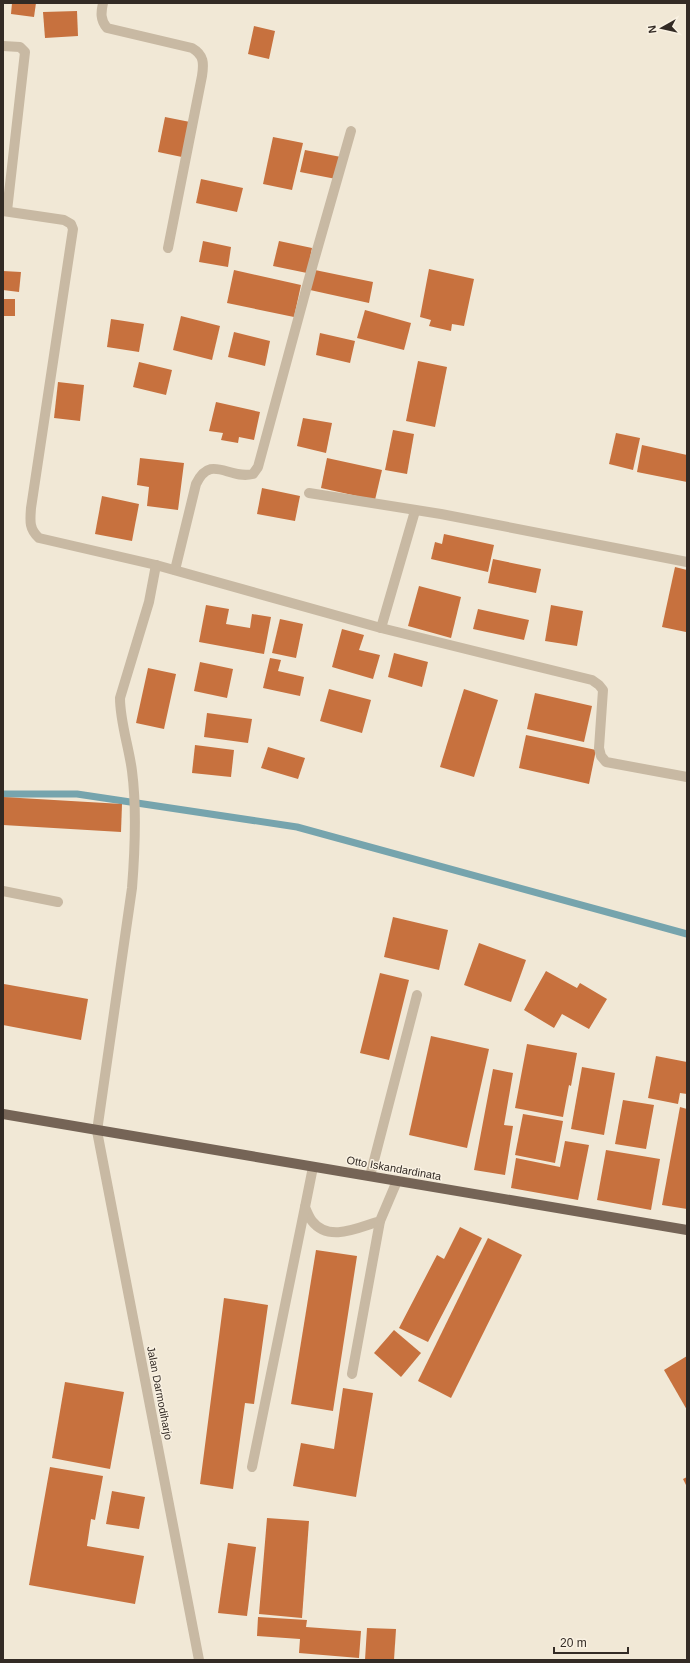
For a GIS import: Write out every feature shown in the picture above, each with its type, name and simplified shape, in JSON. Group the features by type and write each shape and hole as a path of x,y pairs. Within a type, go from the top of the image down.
{"main road":[{"name":"Otto Iskandardinata","path":"3,1114 687,1230"}],"street":[{"path":"104,3 101,16 103,23 107,28 192,48 199,52 203,58 202,76 168,248"},
{"path":"3,46 20,47 25,52 5,211 64,220 71,224 73,229 29,522 34,534 39,538 156,565 382,628 592,680 603,690 599,748 601,756 606,762 687,777"},
{"path":"175,570 196,484 201,474 206,469 215,468 245,476 253,474 258,467 351,131"},
{"path":"309,493 415,511 687,562"},
{"path":"382,628 415,511"},
{"name":"Jalan Darmodiharjo","path":"156,565 149,602 120,698 132,772 135,854 132,888 97,1131 199,1660"},
{"path":"3,891 58,902"},
{"path":"370,1176 418,995"},
{"path":"252,1467 313,1167"},
{"path":"352,1374 380,1221 397,1181"},
{"path":"305,1207 313,1222 328,1232 355,1230 380,1221"}],"building":[{"path":"12,3 36,3 34,17 11,14"},
{"path":"77,11 78,36 45,38 43,12"},
{"path":"254,26 275,31 269,59 248,54"},
{"path":"165,117 190,122 182,157 158,152"},
{"path":"273,137 303,143 292,190 263,184"},
{"path":"305,150 341,157 336,179 300,172"},
{"path":"201,179 243,188 237,212 196,203"},
{"path":"203,241 231,247 228,267 199,262"},
{"path":"279,241 312,248 307,273 273,266"},
{"path":"429,269 474,279 464,326 452,324 451,331 429,326 431,320 420,317"},
{"path":"234,270 301,285 294,317 227,303"},
{"path":"315,270 373,282 369,303 310,290"},
{"path":"3,271 21,272 19,292 3,290"},
{"path":"3,299 15,299 15,316 3,316"},
{"path":"365,310 411,323 404,350 357,338"},
{"path":"181,316 220,326 212,360 173,350"},
{"path":"111,319 144,324 139,352 107,347"},
{"path":"234,332 270,341 265,366 228,357"},
{"path":"320,333 355,341 350,363 316,355"},
{"path":"418,361 447,367 435,427 406,421"},
{"path":"139,362 172,370 166,395 133,387"},
{"path":"58,382 84,385 80,421 54,418"},
{"path":"216,402 260,412 254,440 239,437 238,443 221,440 223,433 209,431"},
{"path":"303,418 332,423 326,453 297,446"},
{"path":"393,430 414,434 407,474 385,470"},
{"path":"616,433 640,438 633,470 609,464"},
{"path":"642,445 687,455 687,482 637,472"},
{"path":"140,458 184,463 178,510 147,506 149,487 137,485"},
{"path":"327,458 382,470 375,500 321,488"},
{"path":"262,488 300,496 295,521 257,514"},
{"path":"102,496 139,504 132,541 95,534"},
{"path":"444,534 494,545 488,572 431,559 435,542 442,544"},
{"path":"493,559 541,569 536,593 488,583"},
{"path":"675,567 687,570 686,632 662,627"},
{"path":"419,586 461,597 451,638 408,626"},
{"path":"206,605 229,609 226,624 250,628 252,614 271,617 264,654 199,642"},
{"path":"551,605 583,611 577,646 545,641"},
{"path":"478,609 529,620 524,640 473,629"},
{"path":"280,619 303,624 296,658 272,653"},
{"path":"342,629 364,635 359,650 380,655 373,679 332,667"},
{"path":"394,653 428,662 422,687 388,677"},
{"path":"270,658 281,660 278,671 304,677 300,696 263,688"},
{"path":"200,662 233,669 227,698 194,691"},
{"path":"148,668 176,674 164,729 136,723"},
{"path":"329,689 371,700 362,733 320,721"},
{"path":"464,689 498,700 474,777 440,767"},
{"path":"535,693 592,706 584,742 527,729"},
{"path":"207,713 252,719 248,743 204,737"},
{"path":"526,735 596,750 589,784 519,768"},
{"path":"195,745 234,750 231,777 192,773"},
{"path":"268,747 305,758 298,779 261,768"},
{"path":"3,797 122,804 121,832 3,825"},
{"path":"393,917 448,930 439,970 384,957"},
{"path":"479,943 526,960 511,1002 464,985"},
{"path":"546,971 577,988 580,983 607,999 589,1029 562,1014 554,1028 524,1010"},
{"path":"380,973 409,980 389,1060 360,1053"},
{"path":"4,984 88,999 81,1040 3,1025"},
{"path":"431,1036 489,1049 467,1148 409,1135"},
{"path":"527,1044 577,1053 563,1117 515,1108"},
{"path":"656,1056 687,1062 687,1094 680,1093 678,1104 648,1098"},
{"path":"582,1067 615,1073 604,1135 571,1129"},
{"path":"493,1069 513,1073 504,1125 513,1126 505,1175 474,1170"},
{"path":"623,1100 654,1105 646,1149 615,1144"},
{"path":"680,1107 687,1109 687,1209 662,1205"},
{"path":"523,1114 563,1121 555,1163 515,1155"},
{"path":"565,1141 589,1145 578,1200 511,1188 516,1158 560,1167"},
{"path":"606,1150 660,1159 651,1210 597,1200"},
{"path":"460,1227 482,1238 428,1342 399,1328 437,1255 444,1259"},
{"path":"488,1238 522,1255 451,1398 418,1381"},
{"path":"316,1250 357,1256 333,1411 291,1404"},
{"path":"224,1298 268,1305 254,1404 245,1403 233,1489 200,1484"},
{"path":"394,1330 421,1353 401,1377 374,1353"},
{"path":"687,1356 687,1410 664,1370"},
{"path":"65,1382 124,1392 110,1469 52,1458"},
{"path":"343,1388 373,1393 356,1497 293,1486 301,1443 334,1449"},
{"path":"50,1467 103,1476 95,1520 91,1519 87,1546 144,1556 135,1604 29,1585"},
{"path":"687,1477 687,1487 683,1479"},
{"path":"112,1491 145,1497 139,1529 106,1524"},
{"path":"267,1518 309,1521 302,1618 259,1614"},
{"path":"228,1543 256,1547 247,1616 218,1613"},
{"path":"258,1617 307,1620 306,1627 361,1631 359,1658 299,1653 300,1639 257,1636"},
{"path":"367,1628 396,1629 394,1660 365,1660"}],"waterway":[{"path":"3,794 77,794 297,827 687,934"}]}
